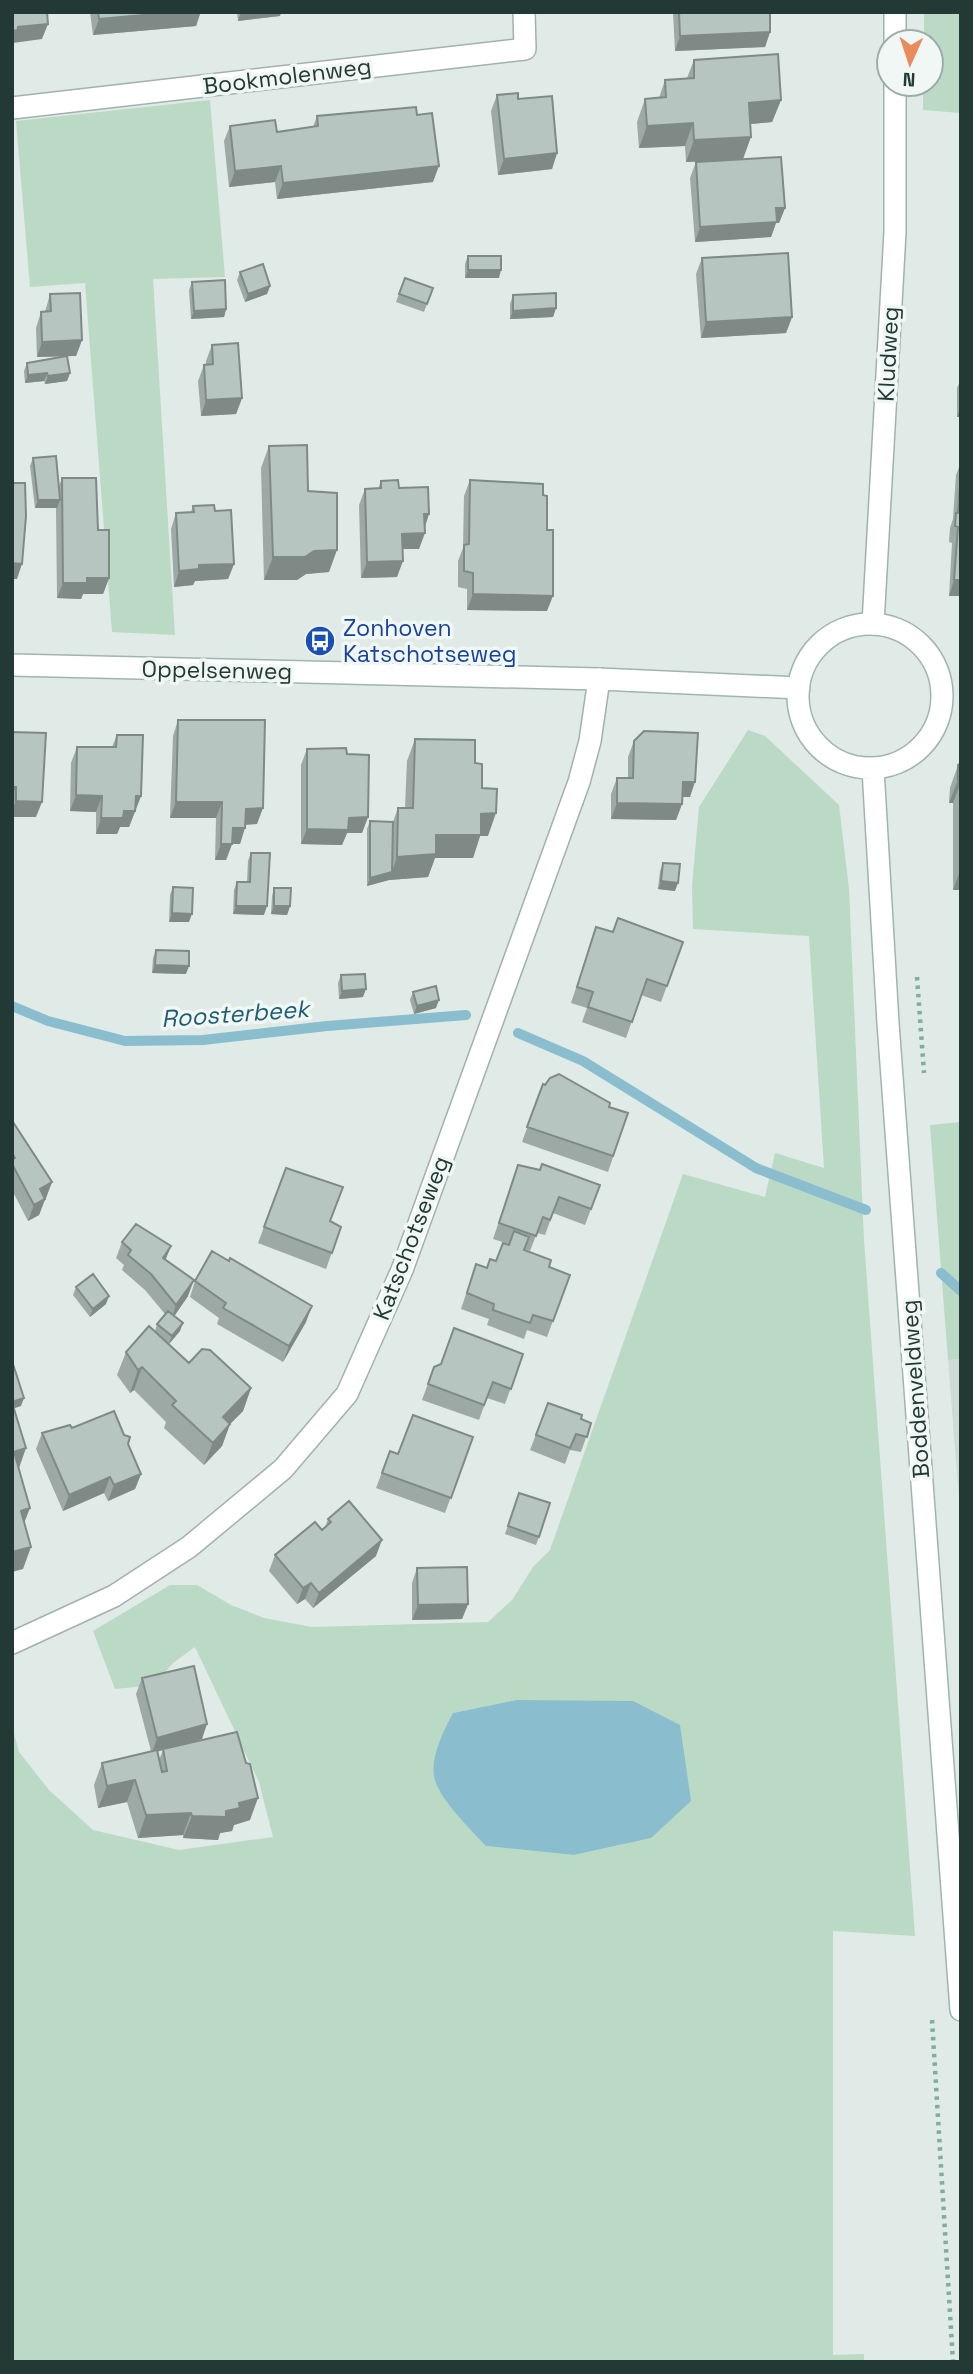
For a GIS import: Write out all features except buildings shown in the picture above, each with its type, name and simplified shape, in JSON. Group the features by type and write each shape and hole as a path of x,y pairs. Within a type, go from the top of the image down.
{"street":[{"name":"Bookmolenweg","path":"12,108 525,49 524,12"},
{"name":"Kludweg","path":"873,624 895,232 895,98"},
{"path":"873,624 899,630 920,645 952,691 924,745 901,762 873,769 843,764 817,746 801,720 799,688 804,668 815,649 842,631 873,624"},
{"name":"Oppelsenweg","path":"12,665 599,679 799,688"},
{"name":"Katschotseweg","path":"12,1643 114,1596 189,1547 283,1469 347,1394 402,1270 579,782 590,741 599,679"},
{"name":"Boddenveldweg","path":"873,769 887,1023 961,2010"}],"shaded area":[{"path":"961,1359 961,1524 948,1360"}],"green space":[{"path":"924,12 961,12 961,113 923,110 923,98 945,98 945,28 924,28"},
{"path":"210,100 225,277 153,279 175,635 112,632 85,283 30,287 16,121"},
{"path":"748,730 765,736 839,805 849,889 864,1240 915,1936 833,1931 833,2355 864,2354 864,2362 12,2362 12,1726 19,1752 49,1790 93,1830 179,1850 273,1837 259,1782 195,1647 173,1663 154,1685 115,1689 93,1631 170,1585 197,1585 231,1605 264,1618 312,1627 488,1622 512,1600 533,1567 550,1550 683,1174 765,1197 775,1153 824,1168 809,936 693,929 692,886 699,807","holes":["516,1700 651,1838 574,1855 486,1846 453,1713"]},
{"path":"961,1122 961,1359 948,1360 930,1125"}],"water":[{"path":"516,1700 633,1701 680,1725 691,1801 651,1838 574,1855 486,1846 441,1794 434,1776 434,1760 453,1713"}],"waterway":[{"name":"Roosterbeek","path":"12,1006 48,1021 125,1041 203,1040 327,1026 466,1015"},
{"name":"Roosterbeek","path":"518,1033 583,1061 756,1168 866,1210"},
{"name":"Roosterbeek","path":"941,1273 961,1291"}],"place":[{"name":"Zonhoven Katschotseweg","path":"320,641"}]}
